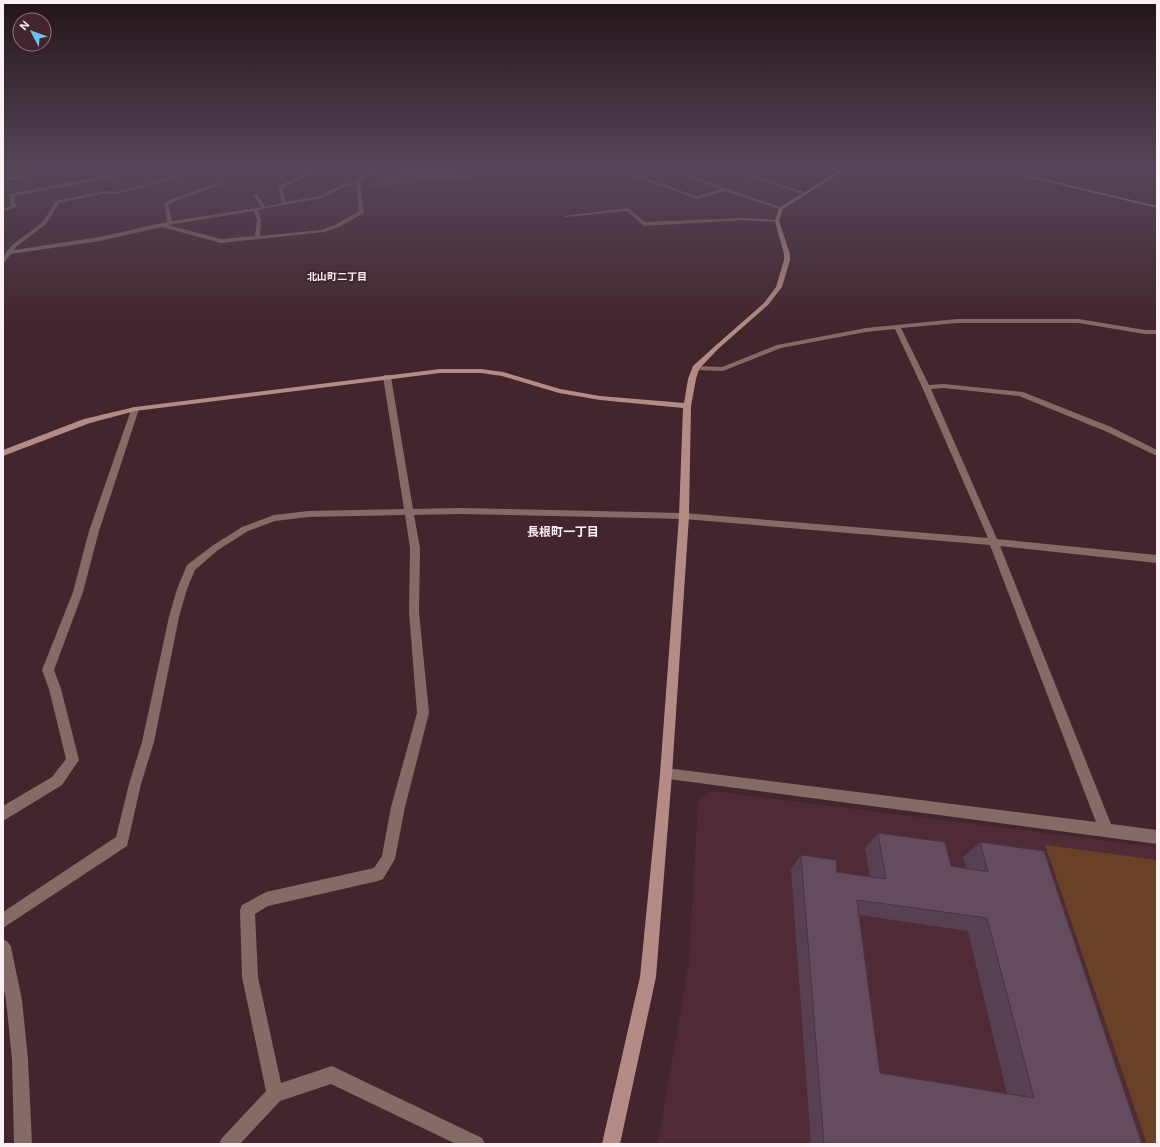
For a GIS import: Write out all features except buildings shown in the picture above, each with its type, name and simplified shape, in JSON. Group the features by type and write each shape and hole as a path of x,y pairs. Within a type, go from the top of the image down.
{"street":[{"path":"3,262 15,245 44,223"},
{"path":"8,253 100,239 178,223"},
{"path":"257,237 259,223"},
{"path":"162,225 222,241 314,232 337,226 342,223"},
{"path":"642,223 644,224 673,223"},
{"path":"611,1144 648,977 666,774 684,516 687,406 692,379 696,368 716,348 766,304 779,287 787,260 787,254 777,223"},
{"path":"696,368 723,369 779,346 866,330 957,321 1079,321 1145,332 1157,332"},
{"path":"897,326 926,387 994,542 1106,830"},
{"path":"3,453 87,421 135,409 440,372 482,371 503,374 559,392 600,398 687,406"},
{"path":"275,1094 250,977 246,910 266,899 378,874 388,859 398,807 423,713 414,612 415,548 387,378"},
{"path":"926,387 944,386 1020,394 1108,429 1157,453"},
{"path":"3,814 57,781 73,760 55,689 48,670 78,592 94,531 135,409"},
{"path":"3,920 122,841 135,784 148,742 174,617 182,590 191,568 215,548 245,529 274,518 308,514 460,511 684,516 994,542 1157,559"},
{"path":"666,774 1157,837"},
{"path":"3,947 14,1000 20,1059 23,1144"},
{"path":"228,1144 275,1094 332,1075 476,1144"}],"shaded area":[{"path":"713,791 1157,847 1157,1144 658,1144 689,962 698,800"},
{"path":"1045,845 1157,860 1157,1144 1147,1144"}],"district":[{"name":"北山町二丁目","path":"337,276"},
{"name":"長根町一丁目","path":"563,532"}]}
